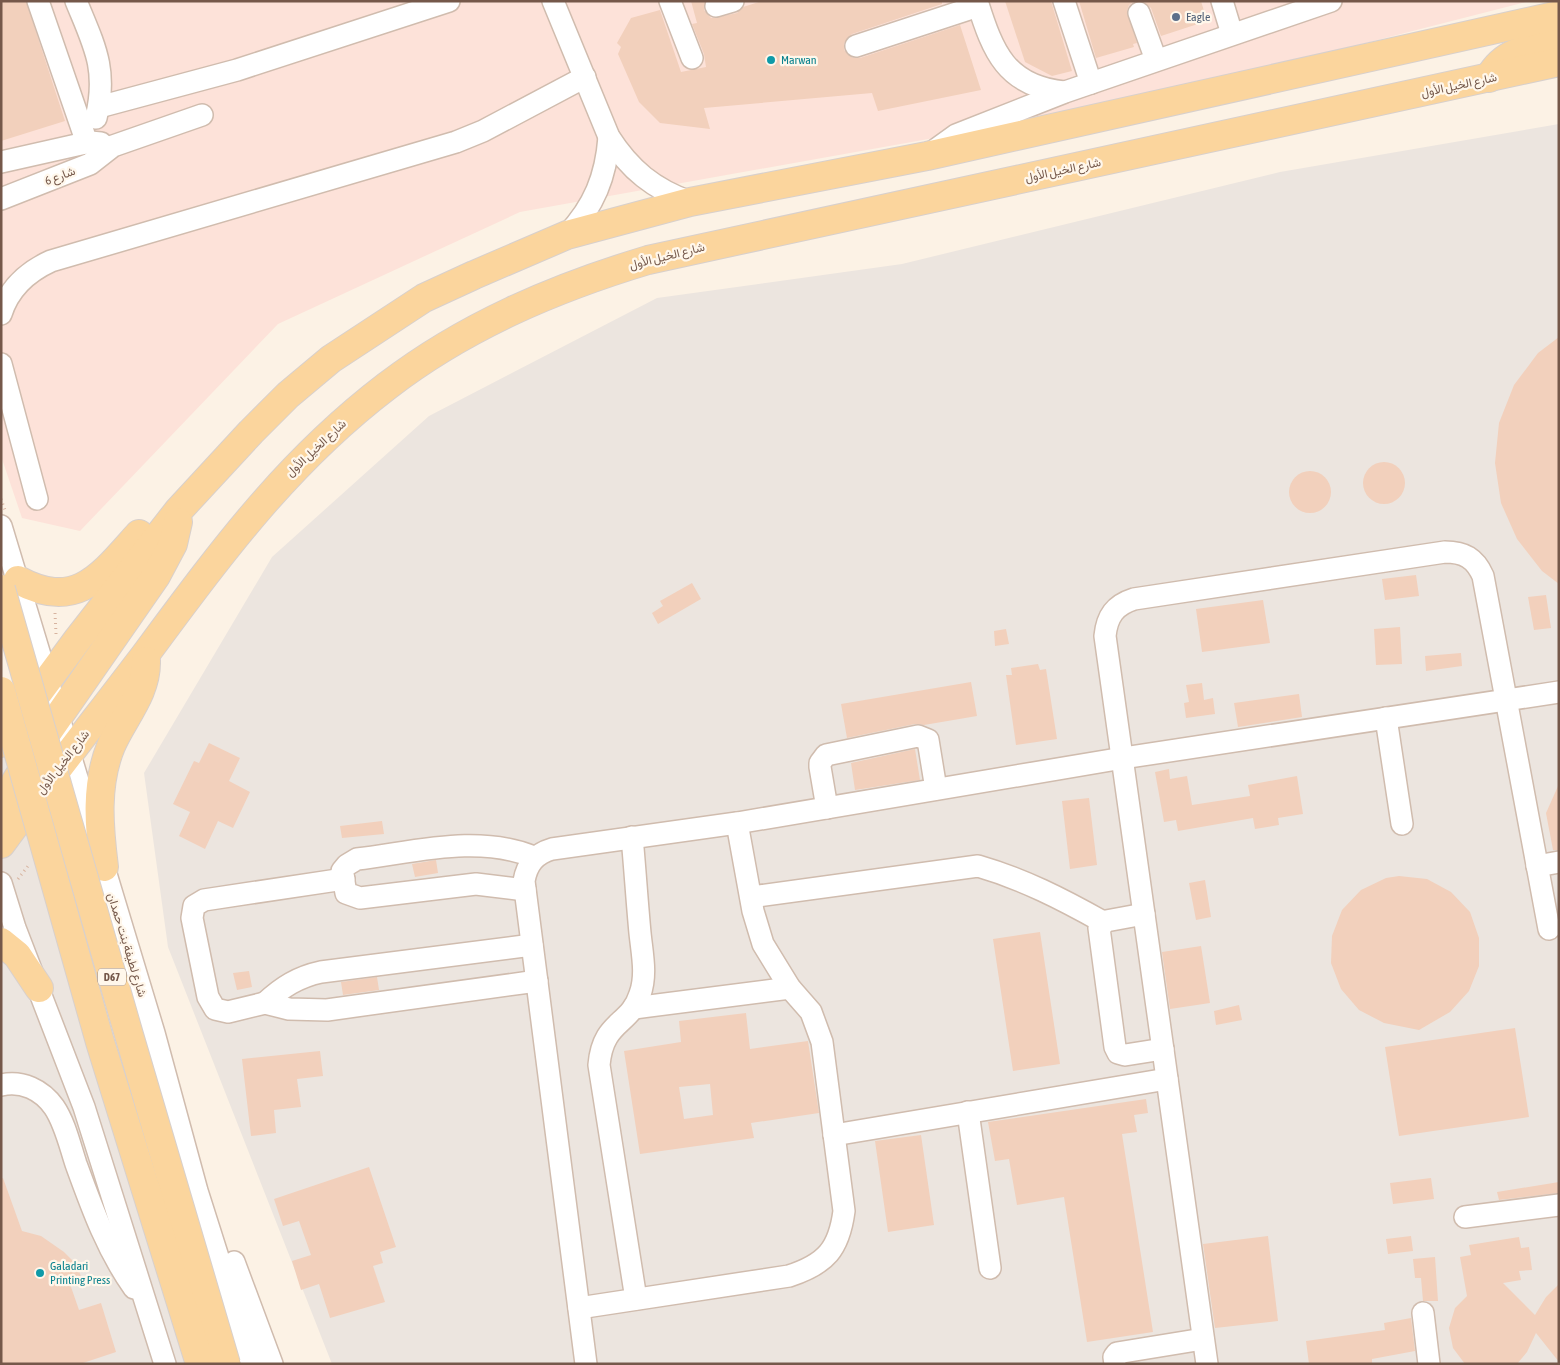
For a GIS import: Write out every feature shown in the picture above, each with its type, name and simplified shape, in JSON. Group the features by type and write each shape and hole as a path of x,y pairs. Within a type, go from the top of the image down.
{"main road":[{"path":"1,819 13,785 12,744 48,680 178,511 288,395 331,359 424,298 567,236 690,202 927,156 1559,15"},
{"path":"1489,78 1501,61 1510,54 1520,50 1559,43"},
{"name":"شارع الخيل الأول","path":"1,844 13,785 70,755 239,530 285,478 334,429 388,385 436,352 486,323 538,298 592,277 648,260 1559,62"},
{"path":"9,584 54,593 83,588 96,580 150,522 166,513 178,511"},
{"path":"12,744 58,715 165,560 176,535 178,511"},
{"name":"شارع لطيفة بنت حمدان","path":"9,584 132,1045 226,1364"},
{"path":"104,868 98,808 101,788 110,748 141,688 146,654"},
{"name":"D67","path":"1,691 100,1042 200,1364"},
{"path":"12,744 44,758 70,755"},
{"path":"13,785 104,868"},
{"path":"1,942 17,955 39,988"}],"street":[{"path":"38,1 89,143"},
{"path":"76,1 100,66 102,84 99,107 89,143"},
{"path":"99,107 237,70 449,1"},
{"path":"670,1 692,58"},
{"path":"1064,1 1091,83"},
{"path":"1222,1 1232,34"},
{"path":"559,2 585,77 609,137 620,155 652,184 690,202"},
{"path":"856,46 977,3 995,50 1007,68 1030,84 1044,90 1065,92"},
{"path":"927,156 956,135 1065,92 1317,3"},
{"path":"1139,13 1156,60"},
{"path":"1,314 17,284 38,266 50,261 456,142 483,131 585,77"},
{"name":"شارع 6","path":"1,199 90,164 114,146 202,115"},
{"path":"567,236 586,213 602,181 608,159 609,137"},
{"name":"شارع 6","path":"1,162 89,143 114,146"},
{"path":"1,364 37,499"},
{"name":"شارع لطيفة بنت حمدان","path":"1,526 9,584 48,680 154,1033 197,1191 252,1364"},
{"path":"1207,1364 1105,636 1109,617 1122,603 1134,599 1425,555 1457,552 1469,556 1478,564 1483,576 1549,929"},
{"path":"586,1364 524,890 525,872 534,857 552,848 737,823 1122,758 1559,692"},
{"path":"1386,718 1402,824"},
{"path":"827,808 820,767 820,763 826,755 918,736 928,740 936,789"},
{"path":"579,1308 789,1276 811,1269 829,1254 841,1234 844,1211 822,1042 818,1027 810,1012 790,988 763,944 751,897 737,823"},
{"path":"632,838 643,984 634,1008 614,1025 606,1037 600,1050 599,1065 636,1299"},
{"path":"524,890 476,884 360,898 346,892 342,871 346,865 357,859 473,845 504,847 534,857"},
{"path":"1537,866 1559,862"},
{"path":"751,897 978,866 1012,876 1064,900 1103,922 1144,914"},
{"path":"344,879 204,900 194,906 192,918 210,1004 215,1009 228,1012 265,1004 302,1010 327,1010 537,981"},
{"path":"1,883 15,928 84,1107 165,1364"},
{"path":"1103,922 1100,931 1116,1050 1125,1056 1163,1049"},
{"path":"265,1004 285,986 315,974 532,946"},
{"path":"634,1008 790,988"},
{"path":"834,1134 1167,1079"},
{"path":"1,1085 19,1084 29,1087 39,1092 55,1108 104,1239 126,1276 148,1307"},
{"path":"968,1112 990,1268"},
{"path":"197,1191 222,1232 272,1364"},
{"path":"1466,1217 1559,1205"},
{"path":"1423,1313 1429,1364"},
{"path":"1115,1364 1114,1357 1117,1353 1203,1339"}],"shaded area":[{"path":"1,1 1530,1 1354,46 1023,122 520,212 278,324 80,531 22,518 1,456"},
{"path":"1559,124 1559,1364 332,1364 168,947 144,773 272,557 429,416 657,298 902,264 1280,172"},
{"path":"1,711 209,1364 1,1364"}],"building":[{"path":"1,1 26,1 65,121 1,141"},
{"path":"691,1 705,1 704,10 711,18 714,18 737,13 743,7 762,1 942,1 942,4 852,34 844,43 844,50 853,58 860,58 960,25 981,90 878,111 872,93 704,108 710,129 660,123 639,102 618,54 621,47 617,43 631,18 660,10 681,72 706,67 704,54 692,24 697,23"},
{"path":"1005,1 1051,1 1072,71 1052,76 1025,62"},
{"path":"1079,1 1135,1 1129,5 1127,11 1137,43 1133,44 1134,47 1096,58"},
{"name":"Eagle","path":"1143,1 1201,1 1207,21 1161,36 1151,8"},
{"path":"1559,337 1559,584 1542,571 1517,539 1501,503 1495,463 1499,423 1514,385 1538,353"},
{"path":"1388,462 1396,465 1402,471 1405,483 1402,495 1396,501 1380,504 1372,501 1366,495 1363,479 1366,471 1372,465"},
{"path":"1314,471 1322,474 1328,480 1331,492 1328,504 1322,510 1306,513 1298,510 1292,504 1289,488 1292,480 1298,474"},
{"path":"1416,575 1419,596 1385,600 1382,579"},
{"path":"692,583 701,599 658,624 652,613 663,606 660,601"},
{"path":"1546,595 1551,628 1534,630 1528,597"},
{"path":"1263,600 1270,643 1202,652 1196,609"},
{"path":"1400,627 1402,664 1376,665 1374,629"},
{"path":"1006,629 1009,644 995,646 994,631"},
{"path":"1461,653 1462,666 1426,671 1425,656"},
{"path":"1038,664 1040,670 1046,669 1057,739 1016,745 1006,675 1012,675 1011,668"},
{"path":"971,682 977,716 924,725 915,724 847,738 841,704"},
{"path":"1202,683 1204,700 1213,698 1215,714 1186,718 1184,703 1189,702 1186,685"},
{"path":"1299,694 1302,717 1238,727 1234,703"},
{"path":"209,743 240,758 229,781 250,792 233,828 218,821 205,849 179,836 190,812 173,804 194,761 199,763"},
{"path":"915,749 920,780 855,790 851,763"},
{"path":"1169,769 1170,779 1187,776 1192,805 1250,796 1248,785 1297,776 1303,814 1278,818 1279,825 1255,829 1253,818 1178,831 1176,820 1164,822 1155,772"},
{"path":"1559,784 1559,850 1553,850 1546,813"},
{"path":"1089,798 1097,865 1070,869 1062,801"},
{"path":"382,821 384,834 342,838 340,826"},
{"path":"436,860 438,873 415,877 412,864"},
{"path":"1399,876 1427,879 1451,892 1470,912 1479,938 1479,966 1469,991 1450,1012 1419,1030 1384,1023 1359,1010 1341,989 1331,963 1332,936 1342,910 1361,890 1386,878"},
{"path":"1205,880 1211,917 1196,920 1189,883"},
{"path":"1040,932 1060,1064 1013,1071 993,939"},
{"path":"1201,946 1210,1003 1170,1009 1162,952"},
{"path":"249,971 252,987 237,990 233,973"},
{"path":"377,977 379,990 343,995 341,982"},
{"path":"1239,1005 1242,1020 1216,1025 1214,1011"},
{"path":"746,1013 750,1049 808,1041 819,1113 751,1123 754,1138 640,1154 624,1051 681,1042 679,1021","holes":["710,1084 713,1115 684,1119 679,1087"]},
{"path":"1515,1028 1529,1117 1399,1136 1385,1047"},
{"path":"320,1051 323,1076 297,1079 301,1107 274,1110 276,1133 251,1136 242,1059"},
{"path":"1146,1099 1148,1113 1134,1115 1137,1132 1122,1134 1153,1332 1087,1342 1064,1197 1017,1205 1009,1159 995,1161 988,1122"},
{"path":"921,1135 934,1225 888,1232 875,1141"},
{"path":"369,1167 396,1247 380,1252 383,1263 373,1266 385,1302 330,1318 319,1284 301,1290 292,1261 311,1255 299,1221 283,1226 274,1199"},
{"name":"Galadari Printing Press","path":"3,1178 22,1231 41,1236 64,1252 77,1265 82,1280 70,1284 79,1310 101,1303 116,1352 80,1364 1,1364 1,1179"},
{"path":"1431,1178 1434,1199 1393,1204 1390,1183"},
{"path":"1559,1182 1559,1193 1499,1200 1497,1192"},
{"path":"1268,1236 1278,1321 1215,1328 1203,1244"},
{"path":"1411,1236 1413,1251 1388,1254 1386,1239"},
{"path":"1519,1237 1521,1248 1529,1247 1532,1270 1519,1271 1521,1280 1503,1283 1535,1315 1546,1297 1559,1284 1559,1362 1536,1333 1527,1352 1517,1364 1465,1364 1453,1348 1449,1328 1455,1308 1467,1296 1460,1257 1471,1255 1469,1245"},
{"path":"1435,1257 1438,1301 1423,1301 1421,1278 1415,1278 1413,1259"},
{"path":"1411,1318 1415,1351 1372,1359 1372,1364 1309,1364 1306,1341 1385,1330 1384,1323"}],"place":[{"name":"Eagle","path":"1176,17"},
{"name":"Marwan","path":"771,60"},
{"name":"Galadari Printing Press","path":"40,1273"}]}
